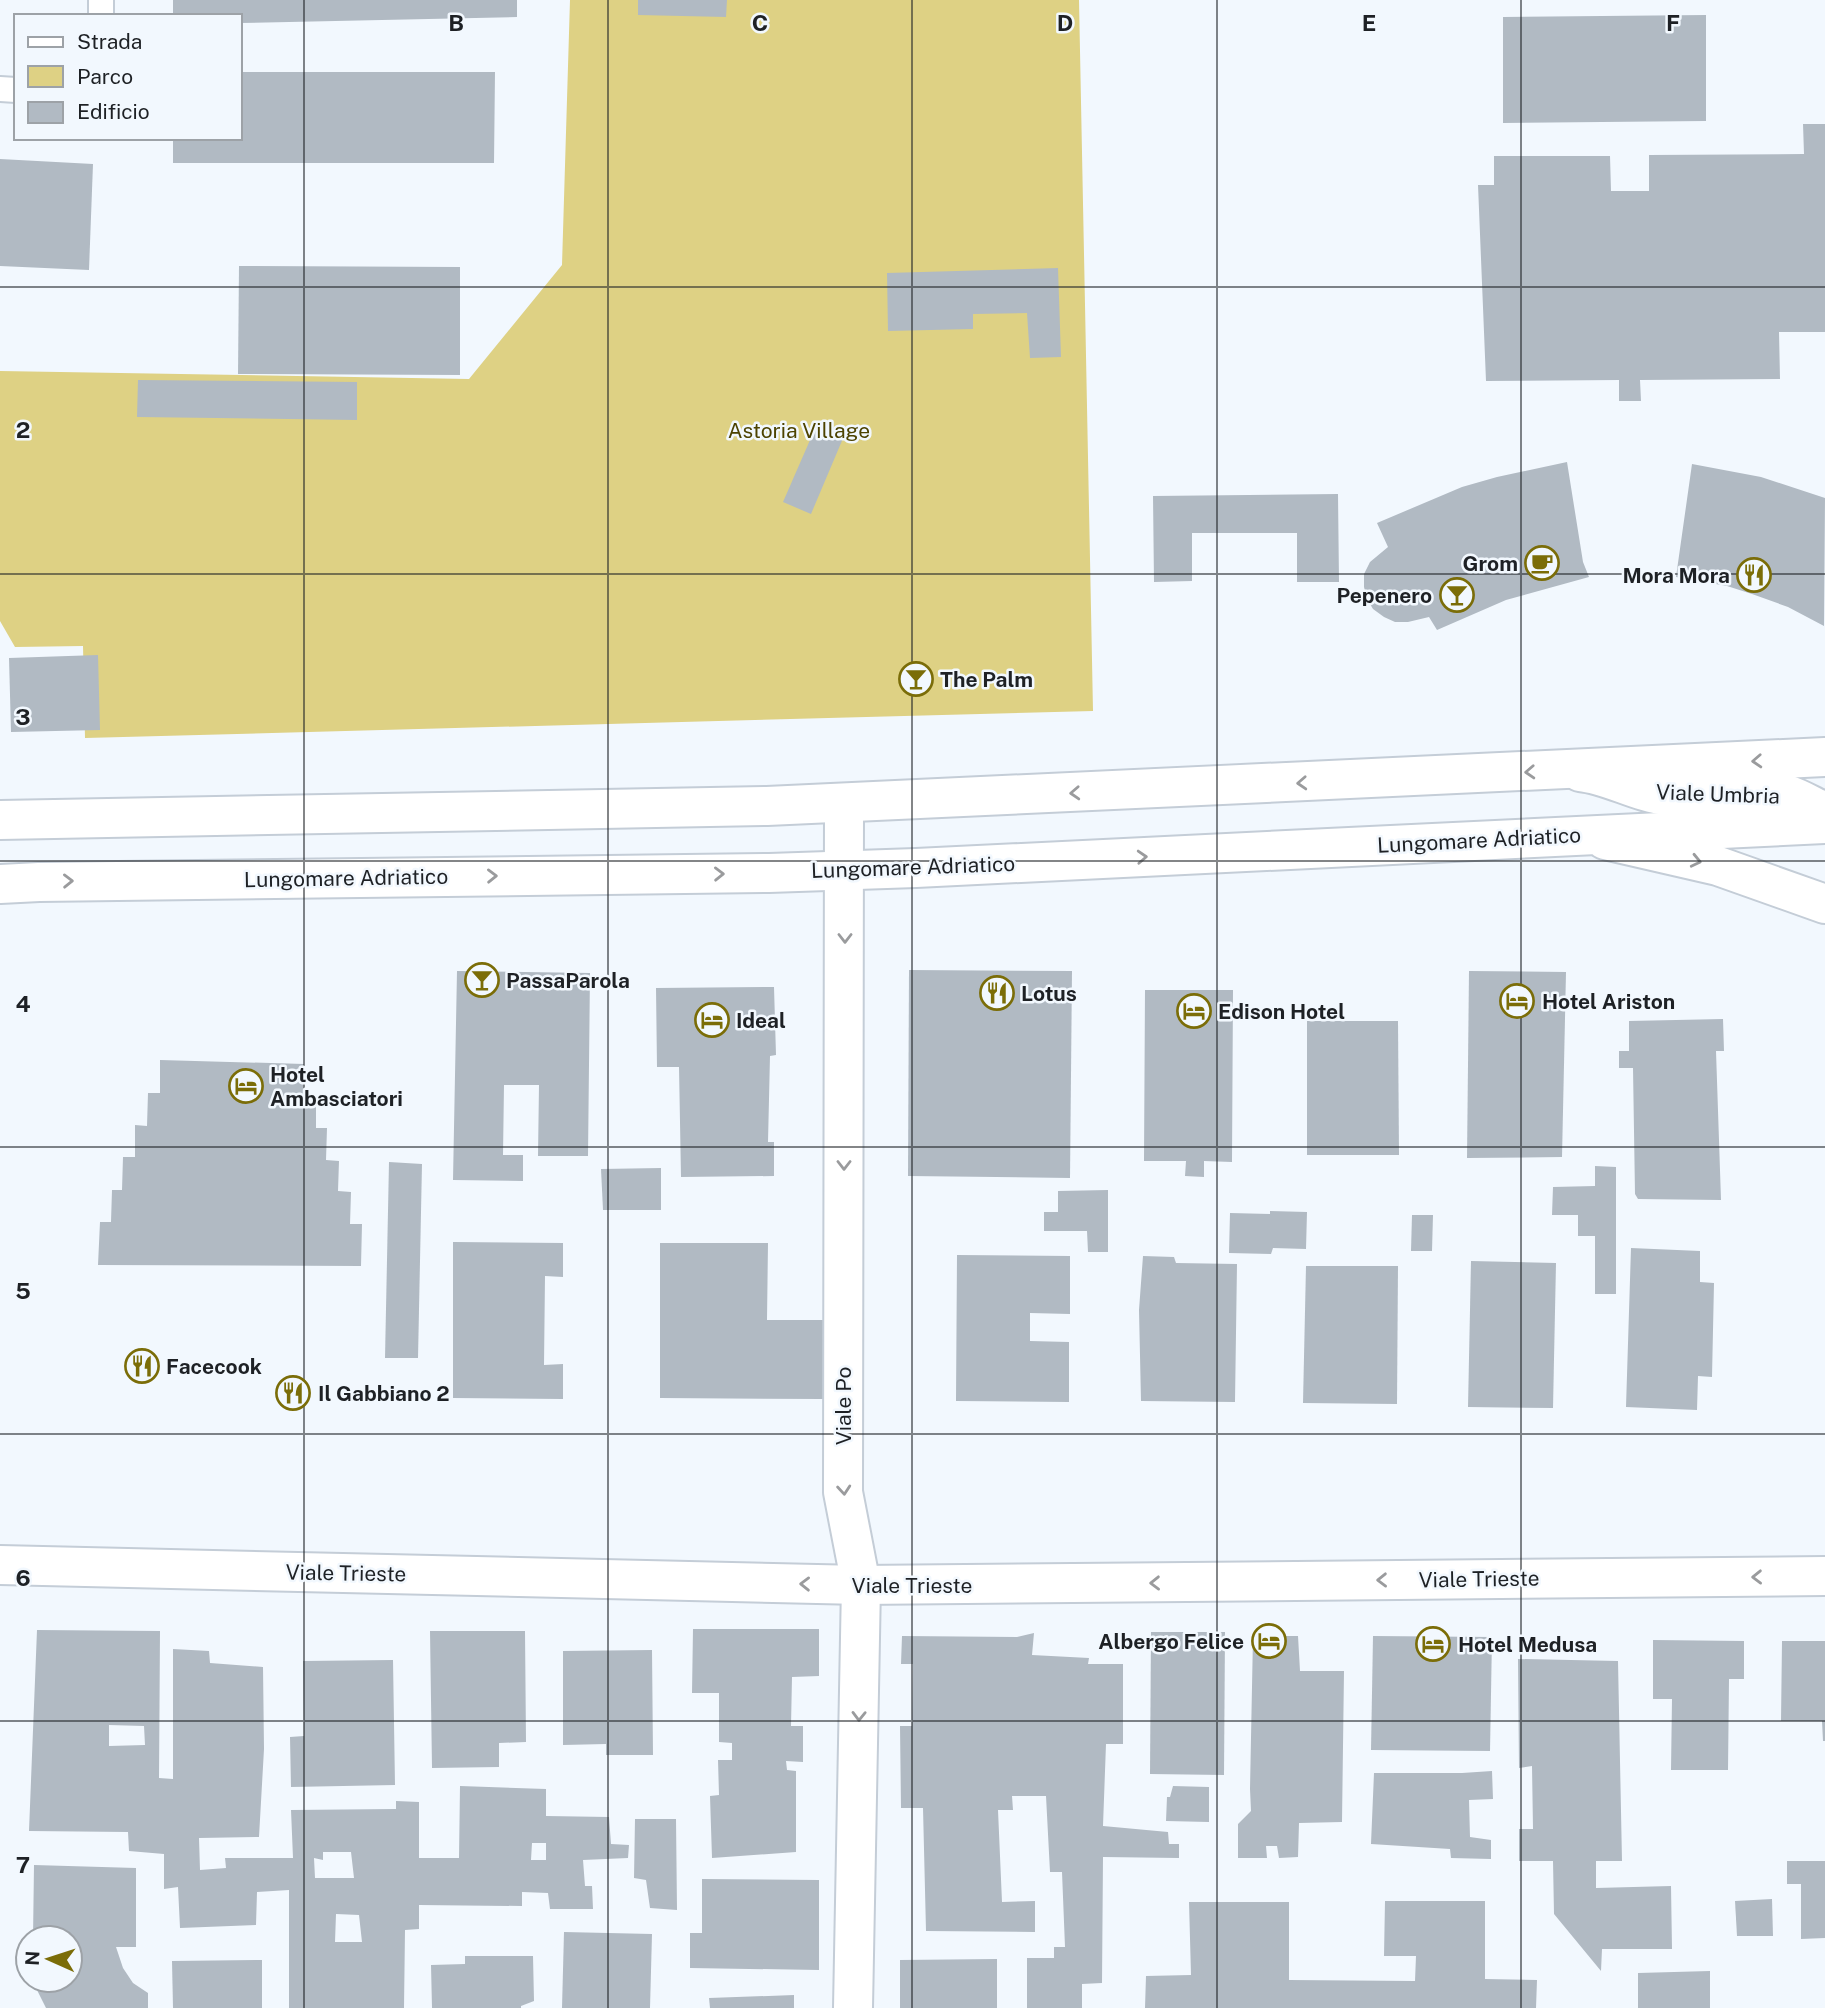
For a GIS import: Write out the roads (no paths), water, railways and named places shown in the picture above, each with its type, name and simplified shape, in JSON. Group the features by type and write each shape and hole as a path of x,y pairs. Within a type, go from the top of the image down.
{"street":[{"path":"0,820 767,806 1825,757"},
{"name":"Viale Umbria","path":"1569,770 1597,774 1651,793 1668,796 1764,791 1785,794 1825,812"},
{"name":"Viale Po","path":"844,803 843,1492 861,1585 853,2008"},
{"name":"Lungomare Adriatico","path":"0,884 769,873 1825,824"},
{"path":"1582,835 1718,866 1825,904"},
{"name":"Viale Trieste","path":"0,1565 861,1585 1825,1576"}],"place":[{"name":"Grom","path":"1542,563"},
{"name":"Mora Mora","path":"1754,575"},
{"name":"Pepenero","path":"1457,595"},
{"name":"The Palm","path":"916,679"},
{"name":"PassaParola","path":"482,980"},
{"name":"Lotus","path":"997,993"},
{"name":"Hotel Ariston","path":"1517,1001"},
{"name":"Edison Hotel","path":"1194,1011"},
{"name":"Ideal","path":"712,1020"},
{"name":"Hotel Ambasciatori","path":"246,1086"},
{"name":"Facecook","path":"142,1366"},
{"name":"Il Gabbiano 2","path":"293,1393"},
{"name":"Albergo Felice","path":"1269,1641"},
{"name":"Hotel Medusa","path":"1433,1644"}],"park label":[{"name":"Astoria Village","path":"799,430"}]}
